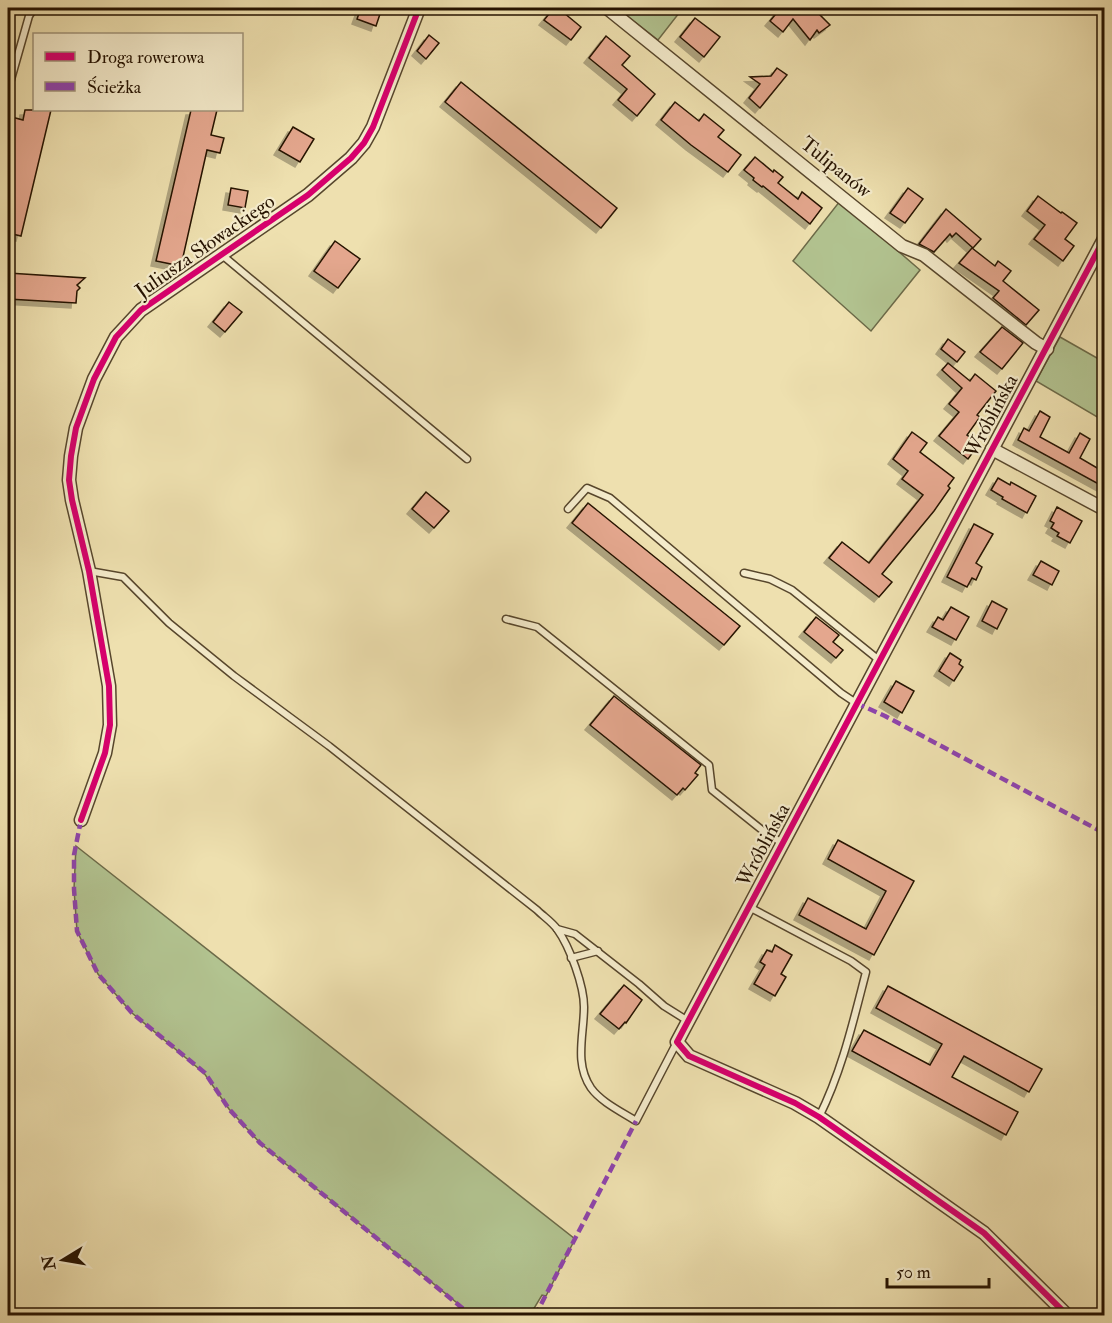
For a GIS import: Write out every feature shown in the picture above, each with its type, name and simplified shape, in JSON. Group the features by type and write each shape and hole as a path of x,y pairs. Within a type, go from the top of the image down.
{"street":[{"name":"Juliusza Słowackiego","path":"81,820 105,753 110,724 109,686 89,571 69,480 76,428 94,379 116,337 141,310 308,195 351,158 364,143 382,105 419,8"},
{"name":"Tulipanów","path":"607,8 902,246 924,255 1036,343 1047,349"},
{"name":"Wróblińska","path":"677,1042 1104,239"},
{"path":"992,449 1104,509"},
{"path":"677,1042 689,1056 786,1099 819,1117 984,1233 1068,1316"}],"lane":[{"path":"8,90 29,16 34,8"},
{"path":"222,255 467,459"},
{"path":"568,509 587,488 610,498 841,693 856,703"},
{"path":"89,571 123,578 169,623 234,676 329,746 537,910 557,929 581,985 584,1005 580,1056 583,1072 592,1090 636,1121 677,1042"},
{"path":"744,573 770,579 792,590 879,660"},
{"path":"506,619 537,627 709,765 712,790 783,844"},
{"path":"749,907 851,961 866,972 843,1059 834,1086 819,1117"},
{"path":"557,929 574,934 664,1006 688,1021"},
{"path":"571,958 598,951"}],"green space":[{"path":"617,8 683,8 658,40"},
{"path":"840,201 920,270 871,331 793,261"},
{"path":"1060,337 1104,362 1104,421 1036,381"},
{"path":"76,846 575,1239 546,1296 542,1295 530,1315 472,1315 260,1143 229,1109 204,1073 132,1013 98,974 77,931 74,889"}],"building":[{"path":"361,8 382,8 376,26 357,19"},
{"path":"554,8 558,8 581,27 571,40 544,20"},
{"path":"783,8 813,8 830,25 819,33 817,30 810,40 793,19 783,32 770,21 780,9 784,12"},
{"path":"695,18 720,37 704,57 680,37"},
{"path":"429,35 439,43 426,59 417,51"},
{"path":"606,36 630,56 622,65 655,94 637,116 618,100 627,89 589,58"},
{"path":"777,68 787,75 760,108 749,98 760,84 750,77 771,76"},
{"path":"461,82 617,208 601,228 445,102"},
{"path":"675,102 699,121 704,114 724,130 718,137 741,155 728,172 661,120"},
{"path":"25,110 51,111 21,236 8,233 8,186 14,160 8,159 8,116 23,120"},
{"path":"191,111 217,111 211,135 224,138 220,153 207,150 181,266 156,261"},
{"path":"293,127 314,139 300,162 279,150"},
{"path":"755,157 783,177 778,183 798,199 802,192 822,208 810,224 753,180 754,178 744,170"},
{"path":"231,188 248,191 245,208 228,205"},
{"path":"908,188 923,199 905,223 890,213"},
{"path":"1038,196 1077,223 1065,239 1074,246 1063,261 1034,239 1045,225 1027,211"},
{"path":"946,209 981,239 973,248 956,233 952,237 950,234 934,252 919,244"},
{"path":"335,241 360,259 338,288 314,271"},
{"path":"972,248 995,266 998,261 1011,271 1003,281 1039,310 1026,325 993,298 999,291 959,263"},
{"path":"8,273 85,278 77,285 80,288 77,291 76,303 8,299"},
{"path":"229,302 242,312 225,332 213,322"},
{"path":"1002,327 1023,343 1002,369 980,352"},
{"path":"948,339 965,352 957,362 941,349"},
{"path":"948,363 970,381 975,374 996,391 977,415 980,417 967,435 979,444 968,459 939,436 959,412 949,404 962,388 942,370"},
{"path":"1040,411 1050,417 1040,437 1069,453 1080,433 1090,439 1080,458 1104,472 1104,487 1018,440 1024,428 1029,431"},
{"path":"912,432 927,443 920,452 954,478 934,511 882,574 892,582 879,597 829,558 842,542 869,563 923,495 902,479 908,471 893,459"},
{"path":"998,478 1010,485 1011,482 1036,496 1027,513 991,490"},
{"path":"426,492 449,511 434,528 412,509"},
{"path":"588,503 740,626 724,645 572,523"},
{"path":"1057,507 1082,521 1070,543 1057,536 1059,533 1051,528 1054,523 1050,521"},
{"path":"974,524 993,534 976,563 982,567 976,580 972,578 967,587 947,577"},
{"path":"1041,561 1059,571 1052,585 1033,575"},
{"path":"992,601 1007,609 997,629 982,621"},
{"path":"951,607 969,617 956,640 932,627 938,617 943,620"},
{"path":"816,617 839,635 833,642 843,650 836,658 804,632"},
{"path":"950,653 961,660 959,664 963,667 954,681 939,671"},
{"path":"896,681 914,691 902,713 884,702"},
{"path":"614,696 701,765 695,773 698,775 685,790 683,788 677,795 590,725"},
{"path":"838,840 914,881 874,955 799,915 808,898 866,929 886,891 828,859"},
{"path":"775,945 792,955 781,974 786,977 775,996 754,984 765,965 760,962 767,950 772,952"},
{"path":"624,985 642,1000 619,1029 600,1014"},
{"path":"888,986 1042,1069 1029,1092 964,1056 952,1077 1018,1112 1006,1135 852,1051 864,1030 930,1065 942,1044 876,1008"}],"marked path":[{"path":"856,703 885,716 1104,833"},
{"path":"81,820 74,855 77,931 98,974 132,1013 205,1073 229,1109 260,1143 472,1316"},
{"path":"535,1316 636,1121"}],"cycle path":[{"path":"81,820 105,753 110,725 109,686 89,571 69,480 76,428 94,379 116,337 141,310 308,195 351,158 364,143 373,127 419,8"},
{"path":"1068,1316 984,1233 819,1117 795,1103 689,1056 677,1042 1104,239"}]}
